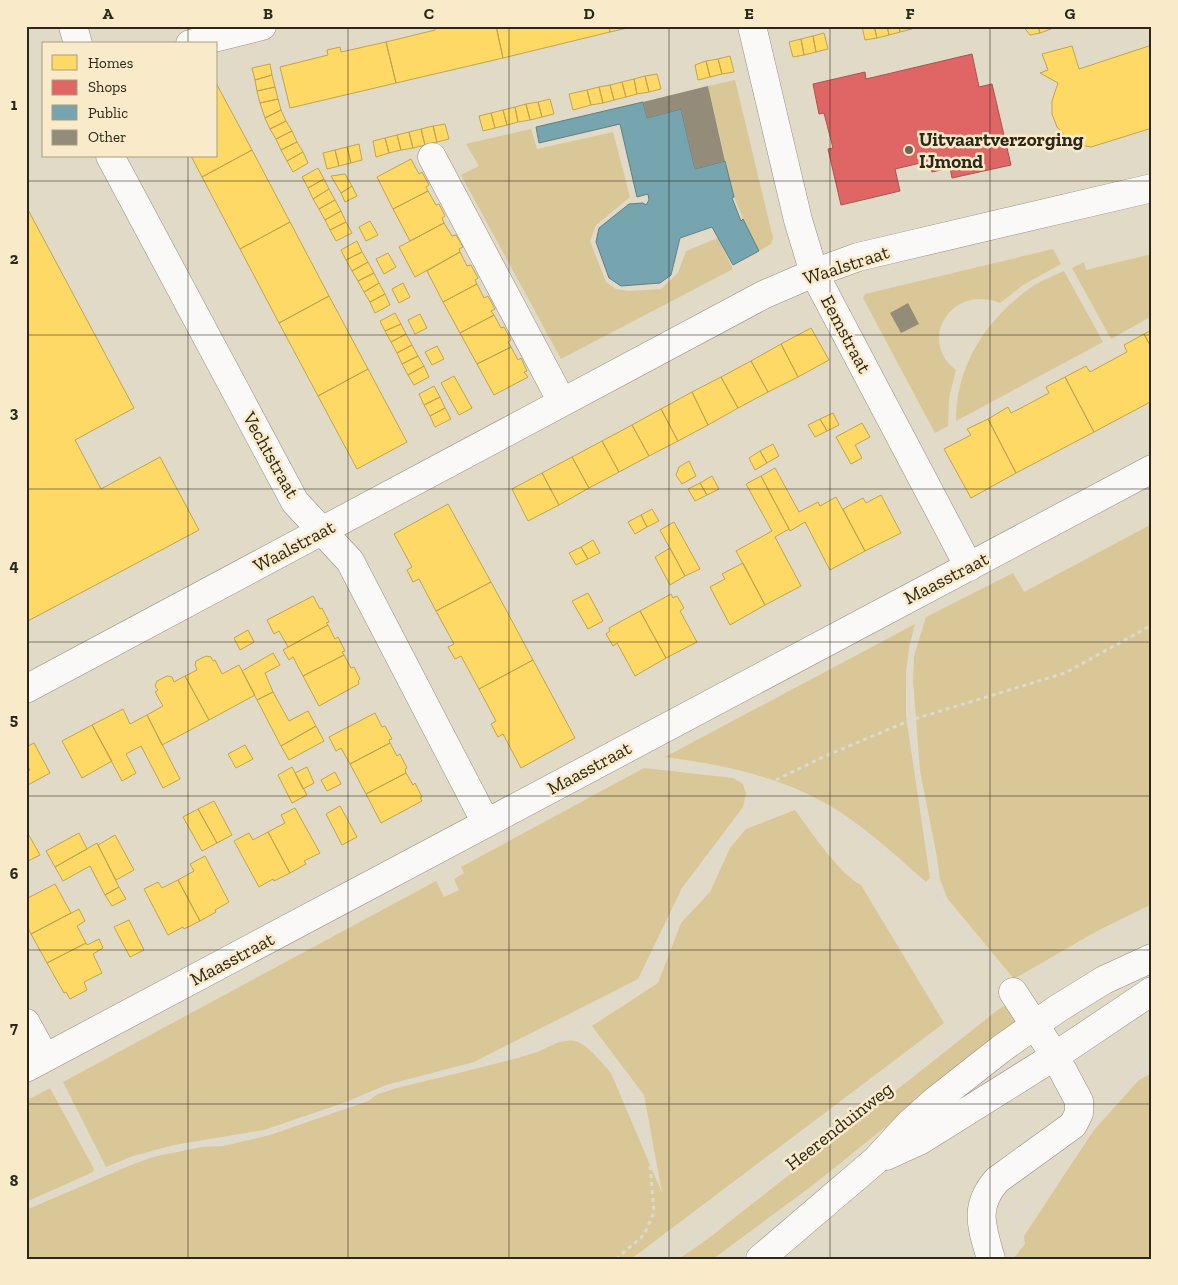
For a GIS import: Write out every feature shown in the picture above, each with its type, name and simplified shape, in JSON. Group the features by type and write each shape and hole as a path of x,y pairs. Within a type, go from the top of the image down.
{"street":[{"path":"73,26 77,42"},
{"path":"198,42 262,26"},
{"name":"Eemstraat","path":"752,26 798,220 814,273 969,567"},
{"path":"432,157 562,402"},
{"name":"Vechtstraat","path":"111,158 296,502 350,561 486,823"},
{"name":"Waalstraat","path":"26,689 763,295 858,257 1152,188"},
{"name":"Maasstraat","path":"36,1063 1152,469"},
{"path":"760,1259 876,1160 909,1124 936,1100 1001,1049 1035,1024 1104,980 1152,958"},
{"path":"876,1160 921,1140 1055,1056 1152,991"},
{"path":"991,1259 982,1226 981,1211 983,1200 988,1191 996,1180 1073,1125 1079,1113 1079,1101 1055,1056 1013,992"},
{"path":"26,1022 36,1063"}],"path":[{"path":"909,597 920,620 909,670 911,720 915,759 937,896"},
{"path":"26,1206 140,1157 175,1148 226,1141 269,1132 345,1106 394,1085 532,1049 559,1040 576,1030 642,979 690,885 766,785 911,720 1065,673 1152,625"},
{"path":"642,740 654,762 744,776 792,793 847,821 937,896 1013,992"},
{"name":"Heerenduinweg","path":"665,1259 696,1239 909,1071 1013,992 1088,946 1152,914"},
{"path":"576,1030 599,1054 624,1087 649,1153 654,1212 644,1235 616,1259"},
{"path":"58,1085 103,1172"}],"shaded area":[{"path":"735,80 773,238 771,244 759,251 734,197 708,86"},
{"path":"531,129 537,149 613,132 630,197 596,225 590,241 606,282 616,289 629,291 661,289 678,273 686,251 718,238 733,269 561,359 461,175 479,166 466,144"},
{"path":"1053,249 1061,264 1023,285 1000,303 982,299 967,301 954,308 945,318 940,331 940,344 945,358 956,370 949,398 948,426 935,433 863,298 865,294"},
{"path":"1152,254 1152,316 1111,339 1072,268 1084,262 1086,270"},
{"path":"1064,271 1103,342 956,421 957,400 968,362 988,328 1016,299 1033,286"},
{"path":"1152,524 1152,904 1097,931 1014,979 947,898 940,879 920,771 913,681 914,656 926,617 1013,573 1024,592"},
{"path":"915,624 909,648 906,673 906,716 930,878 926,882 876,839 850,819 823,802 785,785 746,772 706,763 665,757"},
{"path":"644,768 733,778 743,784 746,793 743,807 682,888 638,979 474,1062 386,1085 346,1102 264,1130 174,1145 133,1156 106,1167 63,1082 436,881 444,897 459,890 454,879 464,873 461,867"},
{"path":"795,810 835,862 853,880 861,885 944,1023 631,1259 26,1259 26,1210 131,1165 153,1157 201,1147 224,1146 270,1135 368,1101 378,1094 517,1058 569,1040 584,1046 611,1073 662,1193 644,1095 592,1026 658,983 681,923 710,892 730,848 746,829"},
{"path":"1005,1006 1017,1023 813,1185 713,1259 679,1259 709,1238"},
{"path":"1152,1073 1152,1259 1013,1259 1025,1244 1024,1236 1094,1130 1139,1080"},
{"path":"50,1088 94,1169 93,1172 26,1202 26,1101"}],"building: Homes":[{"path":"434,26 496,26 503,58 396,83 386,42 435,30"},
{"path":"496,26 609,26 610,32 503,58"},
{"path":"609,26 636,26 610,32"},
{"path":"862,26 874,26 877,38 865,40"},
{"path":"874,26 887,26 889,35 877,38"},
{"path":"887,26 899,26 900,32 889,35"},
{"path":"899,26 912,26 912,29 900,32"},
{"path":"1023,26 1038,26 1040,33 1030,35"},
{"path":"1038,26 1050,26 1051,29 1040,33"},
{"path":"824,33 828,49 816,52 813,36"},
{"path":"813,36 816,52 804,55 801,39"},
{"path":"801,39 804,55 793,57 789,42"},
{"path":"386,42 396,83 290,108 280,67 328,55 327,50 340,47 341,52"},
{"path":"1152,45 1152,128 1091,147 1076,144 1067,138 1057,127 1052,114 1052,101 1058,83 1040,73 1048,70 1042,54 1072,46 1079,69"},
{"path":"730,56 734,72 722,74 718,59"},
{"path":"718,59 722,74 710,77 706,61"},
{"path":"706,61 710,77 698,80 695,65"},
{"path":"270,64 272,75 255,80 252,68"},
{"path":"657,74 661,89 649,92 645,76"},
{"path":"272,75 275,87 257,91 255,80"},
{"path":"645,76 649,92 637,94 634,79"},
{"path":"634,79 637,94 626,97 622,82"},
{"path":"622,82 626,97 614,100 610,85"},
{"path":"610,85 614,100 603,103 599,87"},
{"path":"218,87 252,150 202,177 192,158 218,158"},
{"path":"275,87 278,99 260,103 257,91"},
{"path":"599,87 603,103 591,105 587,90"},
{"path":"587,90 591,105 573,110 569,94"},
{"path":"278,99 281,110 265,118 260,103"},
{"path":"550,99 554,114 542,117 538,102"},
{"path":"538,102 542,117 530,120 526,104"},
{"path":"526,104 530,120 518,122 515,107"},
{"path":"515,107 518,122 507,125 503,110"},
{"path":"281,110 286,121 270,129 265,118"},
{"path":"503,110 507,125 495,128 491,113"},
{"path":"491,113 495,128 483,131 479,116"},
{"path":"286,121 292,131 276,139 270,129"},
{"path":"445,124 449,139 437,142 433,126"},
{"path":"433,126 437,142 425,145 421,129"},
{"path":"421,129 425,145 413,148 409,132"},
{"path":"292,131 297,142 281,150 276,139"},
{"path":"409,132 413,148 401,150 397,135"},
{"path":"397,135 401,150 389,153 385,138"},
{"path":"385,138 389,153 376,157 373,141"},
{"path":"297,142 303,152 287,161 281,150"},
{"path":"359,144 362,160 351,163 347,147"},
{"path":"347,147 351,163 339,166 335,150"},
{"path":"252,150 290,222 240,249 202,177"},
{"path":"335,150 339,166 327,169 323,153"},
{"path":"303,152 308,163 293,172 287,161"},
{"path":"411,159 419,174 422,172 429,185 426,187 428,191 393,209 377,177"},
{"path":"318,168 324,179 308,188 302,177"},
{"path":"345,174 352,186 341,193 331,176"},
{"path":"324,179 329,189 313,199 308,188"},
{"path":"352,186 357,196 345,202 341,193"},
{"path":"329,189 335,200 319,209 313,199"},
{"path":"428,191 436,205 439,204 445,216 442,218 444,223 410,241 393,209"},
{"path":"335,200 341,211 325,220 319,209"},
{"path":"26,206 134,408 75,440 101,489 160,457 199,530 26,622"},
{"path":"341,211 346,222 330,230 325,220"},
{"path":"370,221 378,235 366,241 359,227"},
{"path":"290,222 329,296 279,323 240,249"},
{"path":"346,222 352,233 336,241 330,230"},
{"path":"444,223 452,236 456,235 463,247 459,249 460,252 415,277 399,247"},
{"path":"357,241 362,252 346,260 341,250"},
{"path":"362,252 368,262 352,271 346,260"},
{"path":"460,252 467,266 471,265 478,278 475,280 477,284 443,302 427,271"},
{"path":"388,253 396,267 384,274 376,259"},
{"path":"368,262 374,273 358,281 352,271"},
{"path":"374,273 379,283 364,292 358,281"},
{"path":"379,283 385,294 370,302 364,292"},
{"path":"403,283 410,297 399,303 392,289"},
{"path":"477,284 484,298 488,296 495,309 491,311 494,315 460,333 443,302"},
{"path":"385,294 390,305 375,313 370,302"},
{"path":"329,296 368,369 318,396 279,323"},
{"path":"395,313 401,324 385,331 380,321"},
{"path":"420,314 427,328 415,334 408,320"},
{"path":"494,315 501,328 504,327 511,340 508,342 511,347 477,364 460,333"},
{"path":"401,324 406,334 391,342 385,331"},
{"path":"811,328 829,360 798,377 781,344"},
{"path":"1152,330 1152,349 1144,334"},
{"path":"406,334 412,345 397,353 391,342"},
{"path":"1144,334 1152,349 1152,401 1094,432 1065,377 1086,366 1090,372 1127,352 1124,345"},
{"path":"781,344 798,377 768,392 751,361"},
{"path":"412,345 418,356 402,364 397,353"},
{"path":"437,346 444,359 432,365 425,352"},
{"path":"511,347 518,360 521,358 527,371 524,372 528,377 494,395 477,364"},
{"path":"418,356 424,366 408,375 402,364"},
{"path":"751,361 768,392 738,408 721,377"},
{"path":"424,366 429,377 414,385 408,375"},
{"path":"368,369 407,442 357,469 318,396"},
{"path":"454,376 472,408 459,415 441,383"},
{"path":"721,377 738,408 708,425 692,392"},
{"path":"1065,377 1094,432 1016,473 988,419 1008,407 1011,413 1049,393 1046,387"},
{"path":"434,386 440,397 424,405 419,394"},
{"path":"692,392 708,425 678,441 661,409"},
{"path":"440,397 445,408 430,416 424,405"},
{"path":"445,408 451,419 435,427 430,416"},
{"path":"661,409 678,441 649,456 632,425"},
{"path":"833,413 839,425 827,431 820,419"},
{"path":"820,419 827,431 815,437 808,425"},
{"path":"988,419 1016,473 971,498 944,449 971,435 967,429"},
{"path":"862,423 870,437 855,445 862,458 851,464 836,437"},
{"path":"632,425 649,456 619,472 602,441"},
{"path":"602,441 619,472 589,488 572,457"},
{"path":"773,444 779,456 767,463 760,451"},
{"path":"760,451 767,463 755,470 749,458"},
{"path":"572,457 589,488 559,505 542,473"},
{"path":"689,461 696,476 682,484 676,475 679,467"},
{"path":"775,468 799,512 818,502 820,506 836,497 865,551 830,570 805,522 790,531 761,476"},
{"path":"542,473 559,505 528,521 512,489"},
{"path":"712,476 719,489 707,495 700,483"},
{"path":"761,476 789,529 775,537 801,586 765,605 736,551 772,531 746,484"},
{"path":"700,483 707,495 695,501 688,489"},
{"path":"881,495 901,533 865,551 843,509 863,498 866,503"},
{"path":"448,504 491,582 436,611 419,579 413,582 407,570 412,567 394,534"},
{"path":"652,509 659,521 647,527 641,515"},
{"path":"641,515 647,527 635,534 628,522"},
{"path":"674,522 700,569 685,576 660,530"},
{"path":"593,540 600,553 588,559 581,547"},
{"path":"581,547 588,559 576,565 569,553"},
{"path":"670,548 685,576 670,585 655,557"},
{"path":"743,563 765,605 730,625 710,587 725,579 722,574"},
{"path":"491,582 533,660 479,689 461,656 455,659 448,647 454,644 436,611"},
{"path":"588,593 603,621 588,629 572,601"},
{"path":"671,594 673,598 677,596 684,608 680,611 697,642 666,658 640,611"},
{"path":"313,596 320,609 322,608 329,622 326,623 328,625 288,647 279,631 274,634 267,620"},
{"path":"640,611 666,658 635,676 617,643 613,646 606,634 610,631 609,628"},
{"path":"328,625 335,639 338,637 345,651 342,652 344,655 303,676 293,657 289,660 283,650"},
{"path":"248,630 254,642 240,650 234,638"},
{"path":"273,653 280,665 265,673 273,692 257,700 242,671"},
{"path":"344,655 351,668 354,667 360,679 358,681 359,684 319,706 303,676"},
{"path":"206,656 211,657 213,661 215,660 222,674 239,665 255,695 209,720 185,676 197,670 196,661"},
{"path":"533,660 575,738 521,768 503,734 498,737 491,724 496,721 479,689"},
{"path":"167,676 172,677 174,682 185,676 209,720 162,745 147,715 163,706 155,692 158,690 155,686 157,681"},
{"path":"273,692 289,721 308,711 316,726 281,746 257,700"},
{"path":"123,709 130,724 147,715 180,779 163,788 141,746 126,754 136,773 122,781 92,725"},
{"path":"375,713 382,727 385,726 392,739 389,740 390,743 350,764 341,748 336,751 329,737"},
{"path":"92,725 112,761 82,778 62,741"},
{"path":"316,726 324,741 289,760 281,746"},
{"path":"34,743 50,773 26,786 26,772 30,770 26,764 26,747"},
{"path":"390,743 397,756 400,754 407,768 405,769 406,773 366,794 350,764"},
{"path":"245,745 253,759 236,768 228,754"},
{"path":"292,767 307,795 292,803 278,775"},
{"path":"307,767 314,783 303,789 295,773"},
{"path":"335,772 341,784 327,791 321,780"},
{"path":"406,773 413,785 415,783 422,801 381,823 366,794"},
{"path":"214,801 232,835 217,843 198,809"},
{"path":"340,806 357,837 342,845 326,814"},
{"path":"295,808 320,853 304,861 306,864 290,873 268,832 285,823 281,815"},
{"path":"198,809 217,843 202,851 183,817"},
{"path":"26,830 40,855 26,862"},
{"path":"268,832 290,873 274,881 273,879 259,887 234,841 249,833 253,840"},
{"path":"79,833 87,849 55,867 46,851"},
{"path":"115,835 134,870 116,880 98,845"},
{"path":"97,843 119,887 105,895 90,866 63,881 55,867"},
{"path":"205,856 229,902 200,921 178,880 194,871 190,864"},
{"path":"178,880 200,921 168,935 144,889 158,882 162,888"},
{"path":"55,884 71,913 31,934 26,924 26,899"},
{"path":"119,887 126,899 112,906 105,895"},
{"path":"79,909 85,921 77,926 86,943 47,963 31,934"},
{"path":"129,920 144,950 130,957 114,927"},
{"path":"99,939 103,948 93,954 102,973 84,982 87,990 70,999 66,992 64,993 47,963 86,943 87,945"}],"building: Shops":[{"path":"972,54 979,87 992,84 1011,165 952,178 950,168 932,172 929,161 895,169 900,191 841,205 828,149 833,148 824,113 819,114 813,84 865,72 866,79"}],"building: Public":[{"path":"643,102 647,118 681,109 695,169 725,161 734,197 732,198 741,221 743,219 759,251 733,265 712,227 680,238 671,275 660,283 621,286 609,278 596,242 599,228 629,204 643,203 646,205 649,200 648,194 637,197 620,124 539,143 536,127"}],"building: Other":[{"path":"708,86 725,161 695,169 681,109 647,118 643,102"},
{"path":"908,303 919,324 901,333 890,313"}],"place":[{"name":"Uitvaartverzorging IJmond","path":"909,150"}]}
